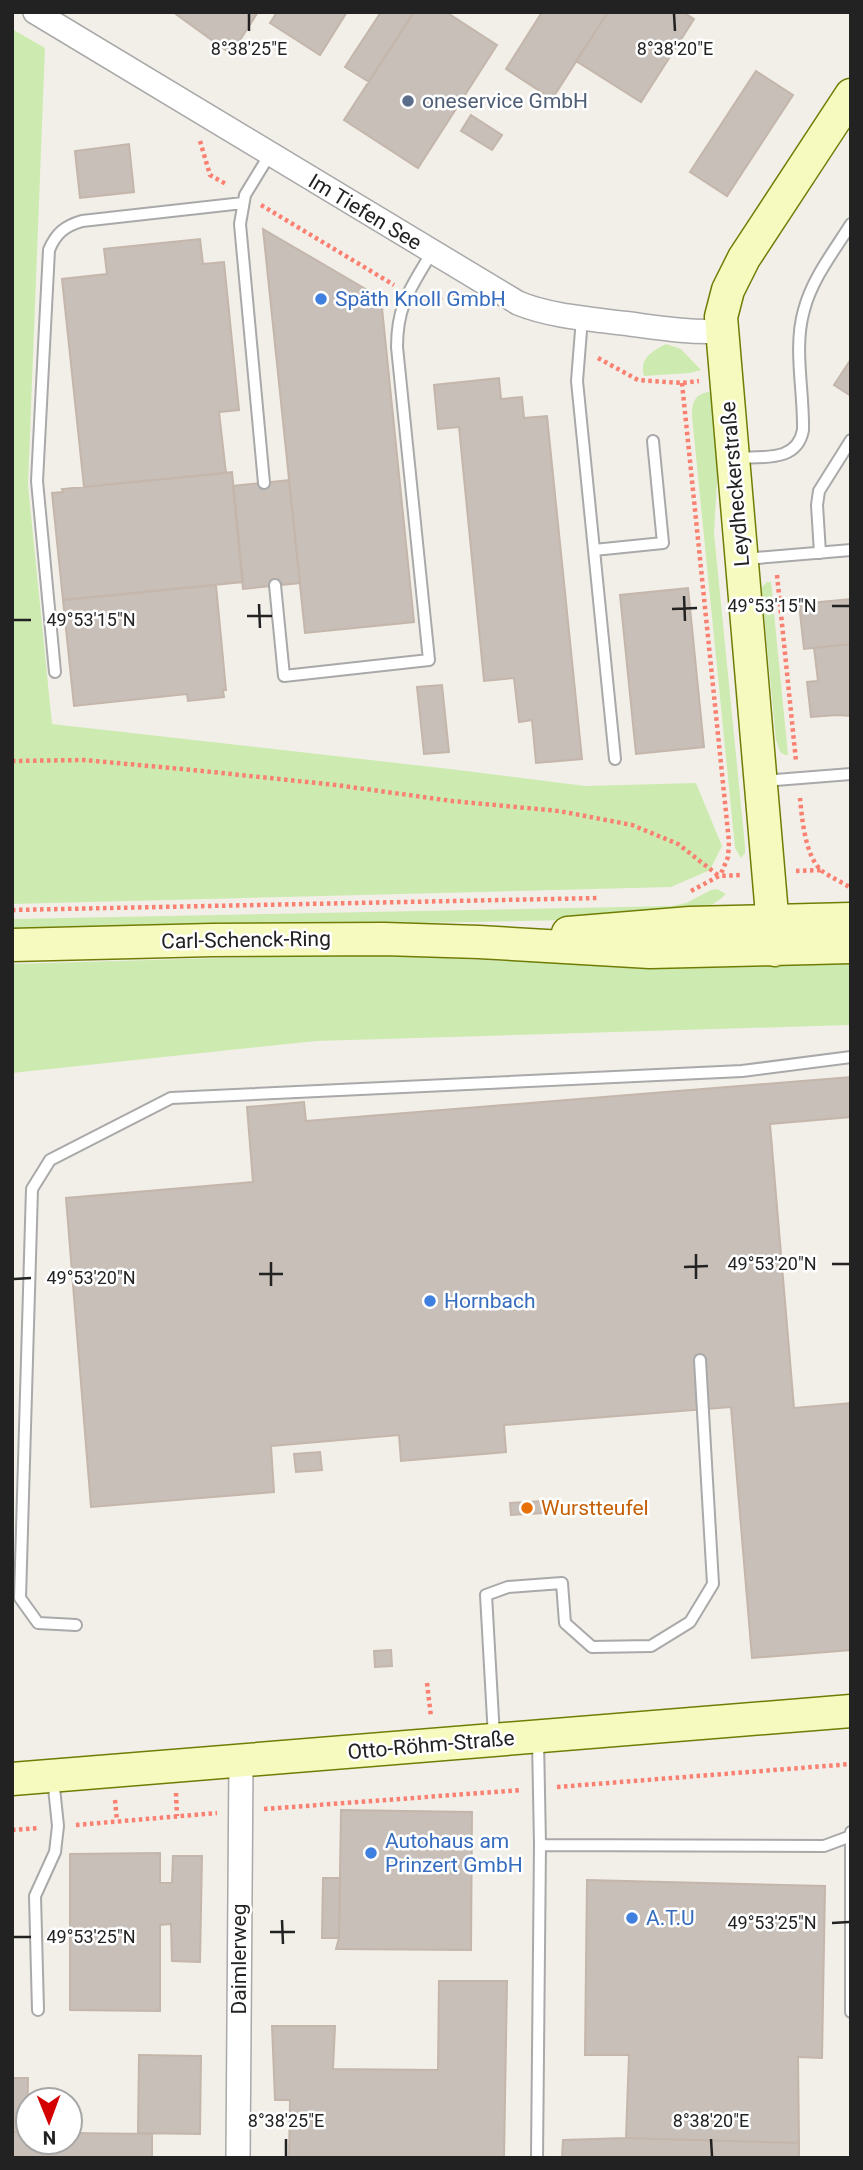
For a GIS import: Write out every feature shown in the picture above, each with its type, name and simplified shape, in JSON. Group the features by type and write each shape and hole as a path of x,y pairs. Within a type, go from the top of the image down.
{"street":[{"name":"Im Tiefen See","path":"36,12 518,303 538,311 582,318 695,332 722,331"},
{"name":"Leydheckerstraße","path":"773,936 722,317 725,298 744,258 851,95"},
{"name":"Carl-Schenck-Ring","path":"773,936 851,919"},
{"name":"Carl-Schenck-Ring","path":"12,945 212,940 384,939 479,942 650,925 773,936 851,947"},
{"name":"Otto-Röhm-Straße","path":"12,1779 851,1711"},
{"name":"Daimlerweg","path":"238,2158 240,1760"}],"lane":[{"path":"264,483 240,237 244,199 270,154"},
{"path":"55,672 37,481 49,250 60,231 82,220 244,199"},
{"path":"732,458 783,454 795,449 799,444 803,430 800,342 803,313 813,287 851,224"},
{"path":"275,585 284,676 429,660 397,347 400,312 432,252"},
{"path":"582,318 577,381 615,759"},
{"path":"820,553 817,505 820,491 851,440"},
{"path":"594,550 663,543 653,441"},
{"path":"741,559 851,550"},
{"path":"760,781 851,774"},
{"path":"76,1625 38,1623 20,1598 32,1189 50,1160 171,1098 742,1071 851,1058"},
{"path":"494,1740 486,1595 508,1587 562,1583 565,1623 592,1647 651,1646 690,1622 713,1584 701,1360"},
{"path":"537,2158 540,1845 538,1736"},
{"path":"38,2010 35,1896 55,1852 58,1826 52,1776"},
{"path":"540,1845 824,1846 851,1834 851,2012"}],"path":[{"path":"198,135 210,175 244,199 408,293 419,302 459,294"},
{"path":"579,347 638,380 682,383 704,381"},
{"path":"682,383 729,842 727,857 719,876"},
{"path":"775,556 805,833 821,870 851,888"},
{"path":"12,761 84,760 559,811 632,825 678,844 719,876"},
{"path":"799,871 821,870"},
{"path":"685,894 719,876 737,875"},
{"path":"12,910 601,898"},
{"path":"428,1683 432,1722"},
{"path":"12,1830 851,1764"},
{"path":"115,1799 117,1821"}],"green space":[{"path":"12,29 45,48 28,485 52,724 585,786 696,783 722,846 710,870 671,887 12,904"},
{"path":"666,344 681,349 701,370 644,376 645,360"},
{"path":"710,392 713,398 718,465 714,533 745,846 745,853 741,858 735,848 692,416 695,399"},
{"path":"771,582 788,755 780,752 776,740 762,593 762,587"},
{"path":"717,889 726,894 701,910 673,918 12,931 12,919 672,906 686,903"},
{"path":"358,954 504,961 849,956 851,1025 316,1041 12,1073 12,964"}],"building":[{"path":"173,12 258,12 231,54"},
{"path":"277,12 347,12 320,55 270,23"},
{"path":"381,12 414,12 369,82 345,67"},
{"name":"oneservice GmbH","path":"414,12 446,12 497,45 418,168 344,120"},
{"path":"542,12 608,12 552,99 506,69"},
{"path":"608,12 683,12 694,19 641,102 576,61"},
{"path":"756,71 793,95 727,196 690,172"},
{"path":"471,115 502,135 492,150 461,131"},
{"path":"129,144 134,192 80,198 75,151"},
{"path":"263,229 381,298 414,622 305,633"},
{"path":"200,239 203,264 224,262 239,410 219,412 226,473 84,487 62,279 107,274 104,249"},
{"path":"851,359 851,396 834,385"},
{"path":"499,378 501,399 522,397 524,418 547,416 582,759 536,763 532,720 519,722 514,678 484,681 459,427 438,429 434,385"},
{"path":"232,472 243,582 63,600 52,493 63,492 62,489"},
{"path":"289,480 300,583 243,589 233,486"},
{"path":"216,585 226,690 223,690 224,697 188,701 187,694 74,706 63,600"},
{"path":"688,588 704,747 636,754 620,595"},
{"path":"851,599 851,644 804,649 799,604"},
{"path":"851,644 851,716 811,717 807,682 818,681 814,648"},
{"path":"442,685 449,752 424,754 417,687"},
{"name":"Hornbach","path":"851,1077 851,1117 770,1124 794,1408 851,1403 851,1650 752,1658 731,1407 504,1425 506,1452 401,1461 399,1435 271,1446 274,1492 91,1507 66,1198 253,1182 247,1107 304,1102 306,1121"},
{"path":"320,1452 322,1470 296,1472 294,1454"},
{"path":"543,1501 544,1513 511,1515 510,1503"},
{"path":"391,1650 392,1666 375,1667 374,1651"},
{"path":"341,1810 472,1812 471,1950 336,1949 339,1938"},
{"path":"160,1853 160,1883 172,1883 173,1856 202,1856 200,1962 172,1961 171,1924 160,1925 160,2011 70,2010 70,1854"},
{"path":"323,1878 340,1878 339,1938 322,1938"},
{"path":"587,1880 825,1886 822,2058 798,2057 799,2143 626,2138 629,2055 585,2055"},
{"path":"439,1981 507,1981 504,2158 289,2158 290,2100 275,2100 272,2026 335,2026 333,2069 438,2070"},
{"path":"139,2055 201,2056 200,2134 138,2133"},
{"path":"12,2078 28,2078 28,2086 14,2086 12,2132"},
{"path":"12,2132 14,2156 84,2156 84,2133 152,2134 152,2158 12,2158"},
{"path":"626,2138 799,2143 799,2158 562,2158 563,2140"}],"place":[{"name":"oneservice GmbH","path":"408,101"},
{"name":"Späth Knoll GmbH","path":"321,299"},
{"name":"Hornbach","path":"430,1301"},
{"name":"Wurstteufel","path":"527,1508"},
{"name":"Autohaus am Prinzert GmbH","path":"371,1853"},
{"name":"A.T.U","path":"632,1918"}]}
